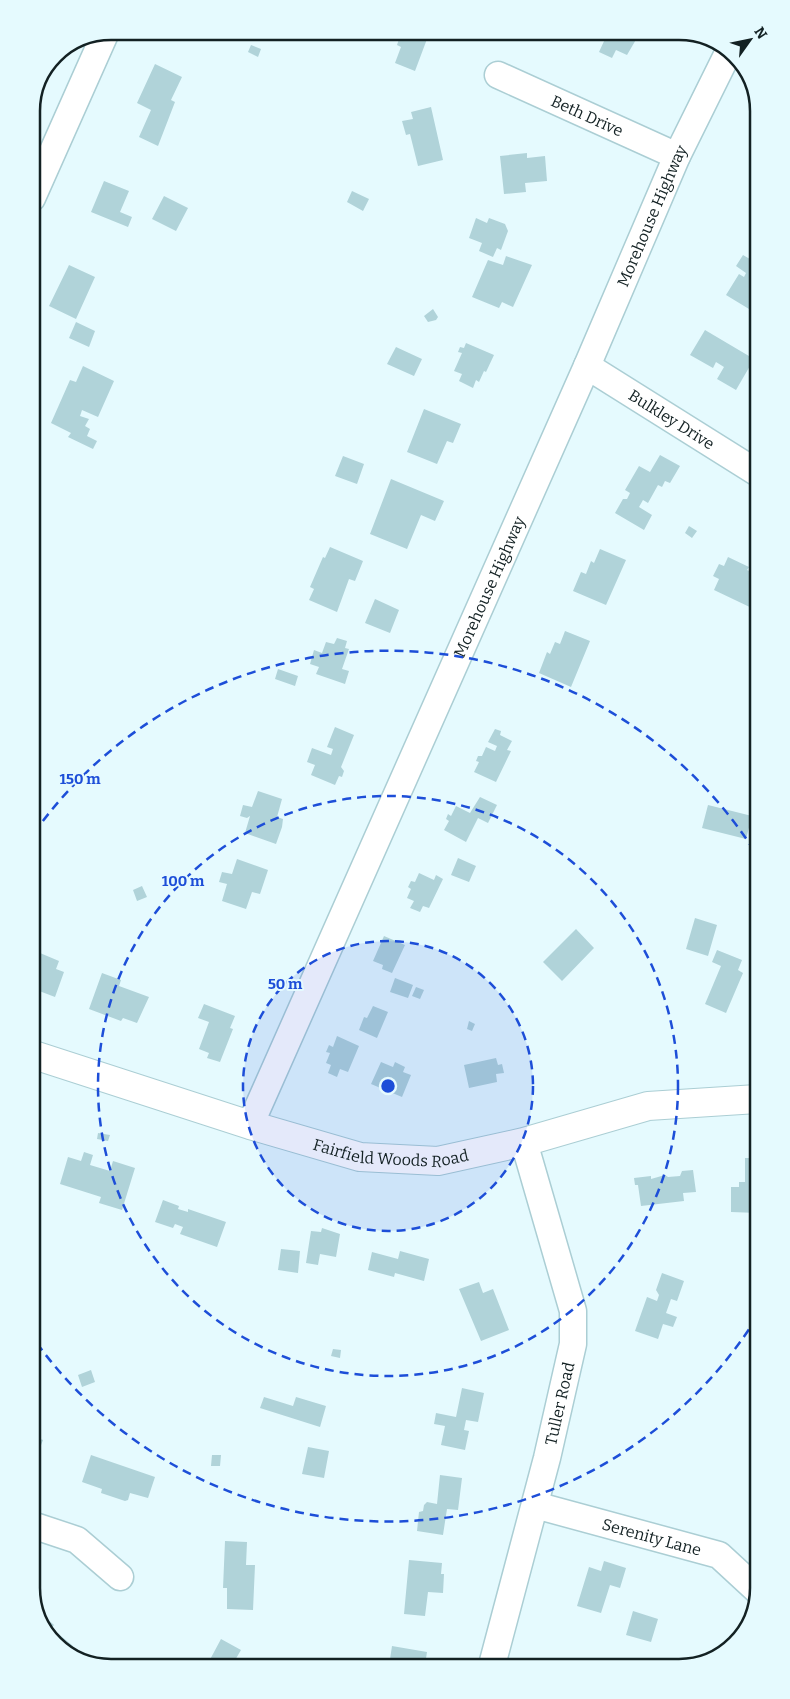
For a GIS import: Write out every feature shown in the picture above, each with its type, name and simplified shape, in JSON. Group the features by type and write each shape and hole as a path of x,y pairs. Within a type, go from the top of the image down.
{"main road":[{"name":"Fairfield Woods Road","path":"40,1056 250,1125 360,1157 438,1161 524,1142 648,1106 750,1099"}],"street":[{"path":"40,180 101,41"},
{"name":"Morehouse Highway","path":"250,1125 587,366 677,156 725,60"},
{"name":"Beth Drive","path":"498,75 677,156"},
{"name":"Bulkley Drive","path":"587,366 750,468"},
{"name":"Tuller Road","path":"494,1659 566,1383 573,1344 573,1312 524,1142"},
{"name":"Serenity Lane","path":"534,1505 719,1554 750,1583"},
{"path":"40,1528 77,1540 120,1577"}],"building":[{"path":"399,40 427,40 415,71 395,63 401,47 397,45"},
{"path":"605,40 636,40 627,55 616,50 612,58 599,52"},
{"path":"251,45 261,49 258,57 248,52"},
{"path":"155,64 182,77 171,100 175,102 158,146 139,137 151,110 137,103"},
{"path":"431,107 443,160 418,166 410,134 406,135 402,121 413,119 411,112"},
{"path":"527,153 527,158 545,156 547,181 525,183 526,192 504,194 500,156"},
{"path":"104,181 129,191 120,212 132,217 128,227 91,212"},
{"path":"352,191 369,199 363,211 347,202"},
{"path":"164,196 188,208 176,231 152,219"},
{"path":"476,218 487,223 489,218 505,224 508,231 501,250 497,248 493,257 479,251 482,243 469,238"},
{"path":"743,255 750,259 749,309 726,295 739,274 744,277 746,273 736,266"},
{"path":"506,256 532,265 513,307 502,302 499,308 472,297 488,260 503,265"},
{"path":"69,265 95,277 76,319 49,306"},
{"path":"433,309 438,317 436,320 428,322 424,316"},
{"path":"76,322 95,331 89,347 69,338"},
{"path":"705,330 750,357 750,366 736,390 717,379 724,367 716,362 713,368 690,355"},
{"path":"466,343 494,355 486,372 484,371 479,382 476,380 473,388 459,381 462,374 454,371 462,353 458,352 460,347 464,348"},
{"path":"396,347 422,359 414,376 387,364"},
{"path":"83,366 114,381 98,417 82,410 80,416 89,419 85,426 90,429 87,436 97,441 93,449 68,437 71,433 51,423 70,380 76,382"},
{"path":"424,409 461,424 453,443 447,441 437,464 407,452"},
{"path":"660,455 680,466 670,483 665,481 662,487 658,485 648,503 643,500 639,507 652,515 644,530 615,513 623,499 627,499 630,493 625,490 639,466 650,472"},
{"path":"343,456 364,464 357,484 335,476"},
{"path":"391,479 444,501 435,521 421,515 407,549 370,534"},
{"path":"689,526 697,531 692,538 685,533"},
{"path":"330,547 363,561 355,581 349,579 337,612 309,600 314,589 310,587 323,557 325,558"},
{"path":"600,549 626,560 606,605 573,591 581,572 586,574 591,561 594,563"},
{"path":"728,557 749,567 747,570 750,571 750,607 714,590 719,579 713,576 719,564 724,566"},
{"path":"375,599 399,610 390,633 365,623"},
{"path":"565,631 590,641 571,687 539,673 547,652 550,654 555,642 560,644"},
{"path":"337,638 347,641 345,648 349,649 342,669 349,671 345,684 316,674 319,667 310,664 314,650 322,653 326,642 334,644"},
{"path":"278,669 298,676 295,686 275,679"},
{"path":"335,727 354,735 341,767 344,771 342,777 339,776 335,785 311,775 315,765 307,762 312,748 331,755 333,749 327,747"},
{"path":"495,729 501,731 500,735 512,741 507,750 511,751 496,782 474,772 479,762 476,761 478,756 482,756 486,747 495,751 497,746 488,742"},
{"path":"258,791 282,799 277,817 283,819 282,827 276,844 245,833 250,816 247,818 240,816 243,805 252,807"},
{"path":"480,797 497,805 488,823 478,818 466,842 444,830 449,821 446,819 448,814 451,816 456,806 470,813"},
{"path":"708,805 750,816 746,839 702,828"},
{"path":"458,858 476,866 469,882 451,875"},
{"path":"237,859 268,870 260,894 252,892 246,909 222,901 227,884 219,882 222,872 232,874"},
{"path":"419,873 434,880 436,875 443,879 429,908 423,906 420,912 410,908 414,901 407,898 411,889 408,887 411,881 415,882"},
{"path":"142,886 147,897 137,901 133,890"},
{"path":"695,918 717,925 708,956 686,949"},
{"path":"576,929 594,948 562,981 543,962"},
{"path":"384,936 405,945 392,973 382,969 383,965 373,961"},
{"path":"717,950 742,960 738,970 743,973 726,1013 705,1004 721,966 712,962"},
{"path":"40,953 59,961 56,969 64,972 55,997 40,991"},
{"path":"102,973 121,980 119,986 149,997 137,1023 123,1018 121,1021 89,1009"},
{"path":"395,978 413,985 408,998 390,992"},
{"path":"416,987 424,990 420,999 412,996"},
{"path":"204,1004 235,1016 230,1028 233,1029 220,1062 207,1058 209,1053 199,1049 209,1022 198,1018"},
{"path":"373,1006 388,1012 377,1038 359,1030 364,1017 367,1018"},
{"path":"469,1021 475,1024 472,1031 467,1029"},
{"path":"337,1036 359,1046 348,1072 340,1069 337,1077 328,1073 331,1065 326,1063 330,1053 326,1052 329,1045 333,1047"},
{"path":"496,1058 498,1065 502,1064 504,1073 496,1074 497,1082 469,1088 464,1065"},
{"path":"381,1062 393,1067 395,1062 405,1067 403,1072 411,1075 402,1097 371,1084"},
{"path":"98,1133 110,1135 108,1141 97,1139"},
{"path":"84,1152 93,1155 90,1165 110,1171 113,1161 135,1168 122,1210 99,1203 101,1197 60,1184 68,1157 81,1161"},
{"path":"745,1158 750,1158 750,1213 731,1212 731,1187 739,1187 739,1182 745,1182"},
{"path":"693,1170 696,1192 683,1193 684,1201 641,1206 638,1185 635,1185 634,1178 651,1176 651,1179 665,1175 668,1177 680,1176 682,1171"},
{"path":"163,1200 179,1206 178,1209 188,1212 188,1209 226,1222 217,1247 180,1234 183,1227 175,1224 173,1228 155,1222"},
{"path":"322,1228 340,1234 336,1257 320,1254 318,1265 306,1263 311,1231 321,1232"},
{"path":"281,1249 300,1251 298,1273 278,1270"},
{"path":"400,1251 429,1259 424,1281 395,1273 394,1277 368,1270 372,1252 398,1259"},
{"path":"662,1273 684,1281 677,1301 671,1299 666,1313 677,1317 673,1327 663,1324 658,1339 635,1331 647,1297 657,1301 659,1295 656,1290"},
{"path":"479,1282 483,1293 493,1289 509,1330 481,1341 459,1289"},
{"path":"333,1349 341,1350 340,1358 331,1356"},
{"path":"91,1370 95,1382 82,1387 78,1375"},
{"path":"462,1388 484,1393 478,1422 466,1420 464,1430 469,1431 465,1450 441,1445 445,1426 434,1424 436,1413 456,1417"},
{"path":"264,1397 293,1406 296,1397 326,1406 320,1427 260,1408"},
{"path":"308,1447 329,1451 324,1478 302,1474"},
{"path":"91,1455 155,1477 148,1498 130,1493 128,1500 125,1501 101,1493 102,1489 82,1482"},
{"path":"212,1455 221,1455 220,1466 211,1466"},
{"path":"440,1475 462,1478 458,1510 447,1509 443,1535 417,1531 419,1512 423,1511 424,1505 427,1502 437,1504"},
{"path":"225,1541 247,1542 246,1565 255,1565 253,1610 227,1609 227,1588 223,1588"},
{"path":"409,1560 442,1563 441,1574 444,1574 443,1593 428,1592 425,1616 404,1614"},
{"path":"604,1561 626,1568 620,1588 610,1585 601,1613 577,1606 589,1567 601,1571"},
{"path":"633,1611 658,1619 651,1642 626,1635"},
{"path":"56,1632 73,1646 68,1644"},
{"path":"221,1639 241,1650 236,1659 210,1659"},
{"path":"392,1646 427,1652 426,1659 390,1659"}]}
